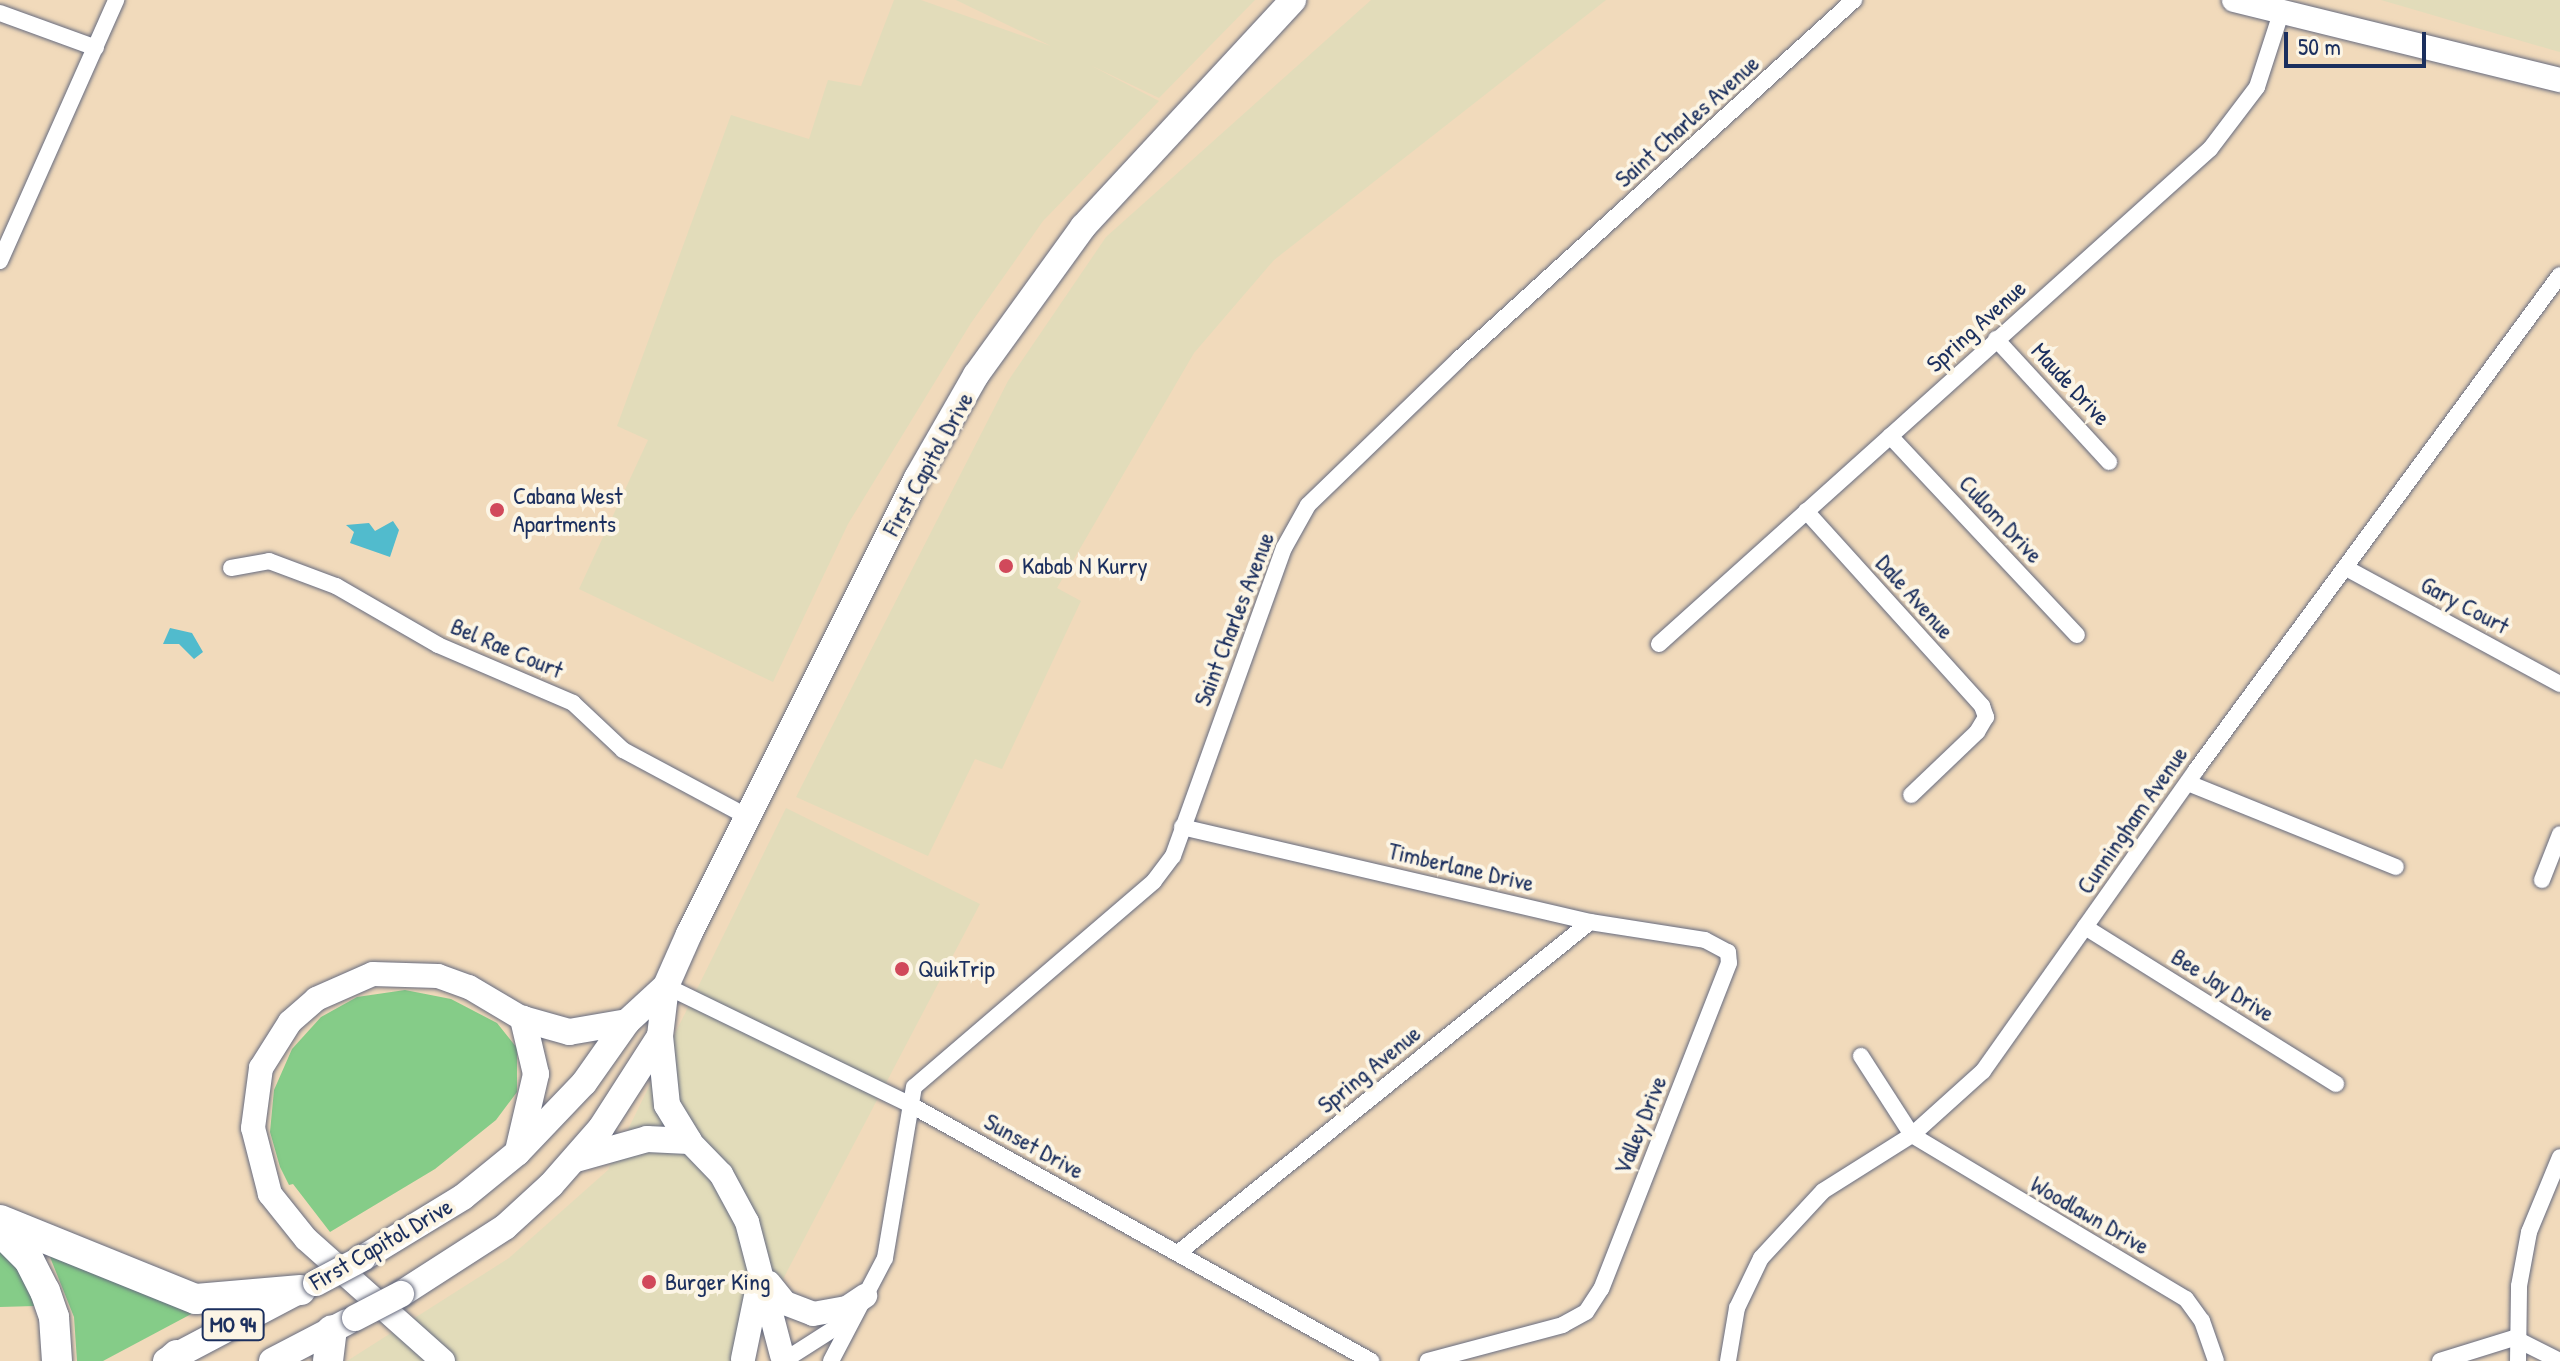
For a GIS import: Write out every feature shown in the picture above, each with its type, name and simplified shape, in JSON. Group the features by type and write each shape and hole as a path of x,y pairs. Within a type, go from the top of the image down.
{"highway":[{"path":"0,1220 196,1299 308,1286"},
{"path":"0,1231 29,1260 45,1291 54,1317 57,1361"},
{"path":"328,1361 344,1324"}],"main road":[{"name":"First Capitol Drive","path":"272,1361 401,1294 505,1227 576,1159 660,1036 666,986 748,817 917,478 1006,330 1126,176 1298,3"},
{"name":"First Capitol Drive","path":"171,1359 363,1258 437,1215 517,1153 584,1083 627,1022 666,986"},
{"path":"517,1153 536,1074 523,1019 569,1032 627,1022"},
{"path":"660,1036 667,1105 689,1141"},
{"path":"576,1159 647,1139 689,1141"}],"street":[{"path":"0,261 116,0"},
{"name":"Saint Charles Avenue","path":"831,1361 885,1258 909,1104 922,1076 1154,881 1173,856 1284,548 1308,505 1459,359 1854,0"},
{"path":"2234,0 2560,80"},
{"path":"0,13 96,48"},
{"name":"Spring Avenue","path":"1659,644 2234,123 2257,87 2281,13"},
{"name":"Cunningham Avenue","path":"1728,1361 1737,1308 1761,1258 1790,1222 1823,1191 1912,1135 1983,1071 2188,783 2348,569 2560,275"},
{"name":"Maude Drive","path":"1996,339 2109,462"},
{"name":"Cullom Drive","path":"1890,436 2077,635"},
{"name":"Dale Avenue","path":"1806,511 1982,706 1986,717 1977,732 1911,795"},
{"name":"Bel Rae Court","path":"231,568 269,561 336,586 438,645 573,703 623,750 748,817"},
{"name":"Gary Court","path":"2348,569 2560,684"},
{"path":"2188,783 2396,867"},
{"name":"Timberlane Drive","path":"1182,827 1590,922 1705,940 1728,952"},
{"path":"2542,880 2560,834"},
{"name":"Spring Avenue","path":"1178,1253 1590,922"},
{"name":"Bee Jay Drive","path":"2085,927 2336,1084"},
{"name":"Valley Drive","path":"1428,1361 1563,1325 1586,1312 1601,1289 1729,963 1728,952"},
{"path":"443,1361 306,1239 270,1194 253,1128 261,1068 290,1022 316,999 373,974 438,976 469,987 523,1019"},
{"name":"Sunset Drive","path":"666,986 909,1104 1371,1361"},
{"path":"1861,1056 1912,1135"},
{"name":"Woodlawn Drive","path":"1912,1135 2186,1299 2202,1321 2216,1361"},
{"path":"689,1141 707,1156 733,1195 761,1271 787,1358 763,1353 741,1360"},
{"path":"2518,1361 2514,1338 2529,1232 2560,1157"},
{"path":"761,1271 785,1303 813,1314 860,1306"},
{"path":"741,1360 761,1271"},
{"name":"Saint Charles Avenue","path":"787,1358 860,1306"},
{"path":"2440,1361 2514,1338 2560,1361"}],"shaded area":[{"path":"894,0 921,0 1051,46 956,0 1255,0 1159,98 1090,65 1159,101 1043,221 971,323 848,524 773,682 579,589 648,440 617,426 731,115 809,139 828,80 861,86"},
{"path":"1371,0 1606,0 1274,260 1194,353 1057,588 1081,601 1002,769 975,759 928,856 796,797 1008,381 1106,237"},
{"path":"2381,0 2560,0 2560,52 2556,51"},
{"path":"786,808 980,904 740,1361 347,1361 509,1258 608,1170"}],"green space":[{"path":"405,990 451,999 497,1023 517,1048 517,1092 496,1120 435,1169 330,1232 293,1184 289,1185 280,1167 270,1132 274,1090 292,1049 321,1017 357,997"},
{"path":"0,1249 19,1271 35,1306 0,1307"},
{"path":"48,1252 195,1312 103,1361 77,1361 74,1317"}],"water":[{"path":"393,521 399,530 390,557 350,543 354,532 346,525 369,523 375,531"},
{"path":"170,628 192,633 203,652 194,659 179,644 163,644"}],"place":[{"name":"Cabana West Apartments","path":"497,510"},
{"name":"Kabab N Kurry","path":"1006,566"},
{"name":"QuikTrip","path":"902,969"},
{"name":"Burger King","path":"649,1282"}]}
